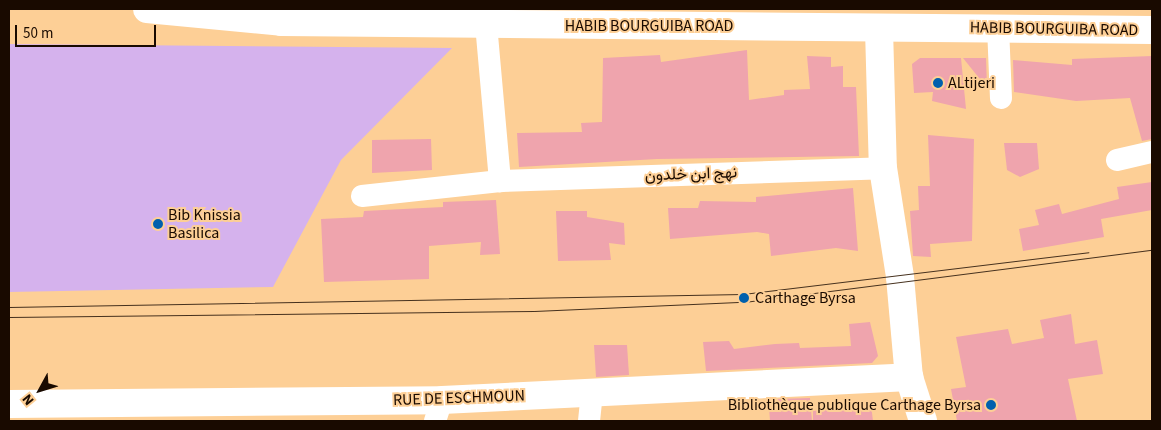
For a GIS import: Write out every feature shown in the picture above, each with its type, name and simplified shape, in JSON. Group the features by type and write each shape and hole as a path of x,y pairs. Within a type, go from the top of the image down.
{"street":[{"name":"HABIB BOURGUIBA ROAD","path":"147,9 167,9 280,22 486,24 693,17 879,19 998,27 1152,30"},
{"path":"879,19 883,168 901,286 909,377 923,421"},
{"path":"486,24 500,181"},
{"path":"998,27 1001,98"},
{"path":"1117,160 1152,152"},
{"name":"نهج ابن خلدون","path":"362,196 500,181 883,168"},
{"name":"RUE DE ESCHMOUN","path":"9,404 439,410 592,394 909,377"},
{"path":"589,421 592,394"}],"shaded area":[{"name":"Bib Knissia Basilica","path":"9,44 452,48 341,160 273,287 9,292"}],"building":[{"path":"747,50 749,100 784,95 784,90 810,89 807,56 831,57 831,67 843,66 843,87 856,87 859,156 657,159 519,167 517,133 582,132 581,123 602,122 603,58 660,55 661,62"},
{"path":"1152,56 1152,139 1142,141 1130,98 1076,101 1014,92 1013,60 1072,65 1072,59"},
{"name":"ALtijeri","path":"920,58 961,58 966,109 932,101 933,92 914,93 912,64"},
{"path":"963,58 986,58 987,88"},
{"path":"928,135 974,139 972,241 930,244 931,257 913,256 910,211 919,210 918,186 930,186"},
{"path":"431,139 432,170 372,173 372,140"},
{"path":"1004,143 1037,143 1039,169 1020,177 1007,170"},
{"path":"1152,182 1152,210 1101,219 1104,237 1023,251 1019,229 1039,225 1035,210 1059,204 1062,214 1119,199 1117,187"},
{"path":"853,188 858,251 836,248 771,256 769,234 757,232 670,239 668,208 698,208 700,201 756,202 756,197"},
{"path":"496,200 500,254 480,255 481,242 429,246 429,279 324,282 321,219 363,217 364,211 443,207 443,202"},
{"path":"556,211 587,211 587,217 624,223 625,245 609,243 611,260 558,261"},
{"path":"1071,314 1075,344 1097,340 1103,374 1068,379 1077,421 957,421 951,389 966,387 956,337 1008,329 1012,344 1044,338 1040,320"},
{"path":"870,322 878,356 872,363 706,371 703,342 729,341 734,349 799,343 800,348 851,346 849,324"},
{"path":"594,345 627,345 629,375 596,377"},
{"path":"810,398 812,421 770,421 769,407 779,406 778,399"},
{"path":"871,405 873,421 813,421 813,411"}],"tram line":[{"path":"9,317 534,311 744,302 1152,250"},
{"path":"9,307 743,294 1088,252"}],"place":[{"name":"ALtijeri","path":"938,83"},
{"name":"Bib Knissia Basilica","path":"158,224"},
{"name":"Carthage Byrsa","path":"744,298"},
{"name":"Bibliothèque publique Carthage Byrsa","path":"991,405"}]}
